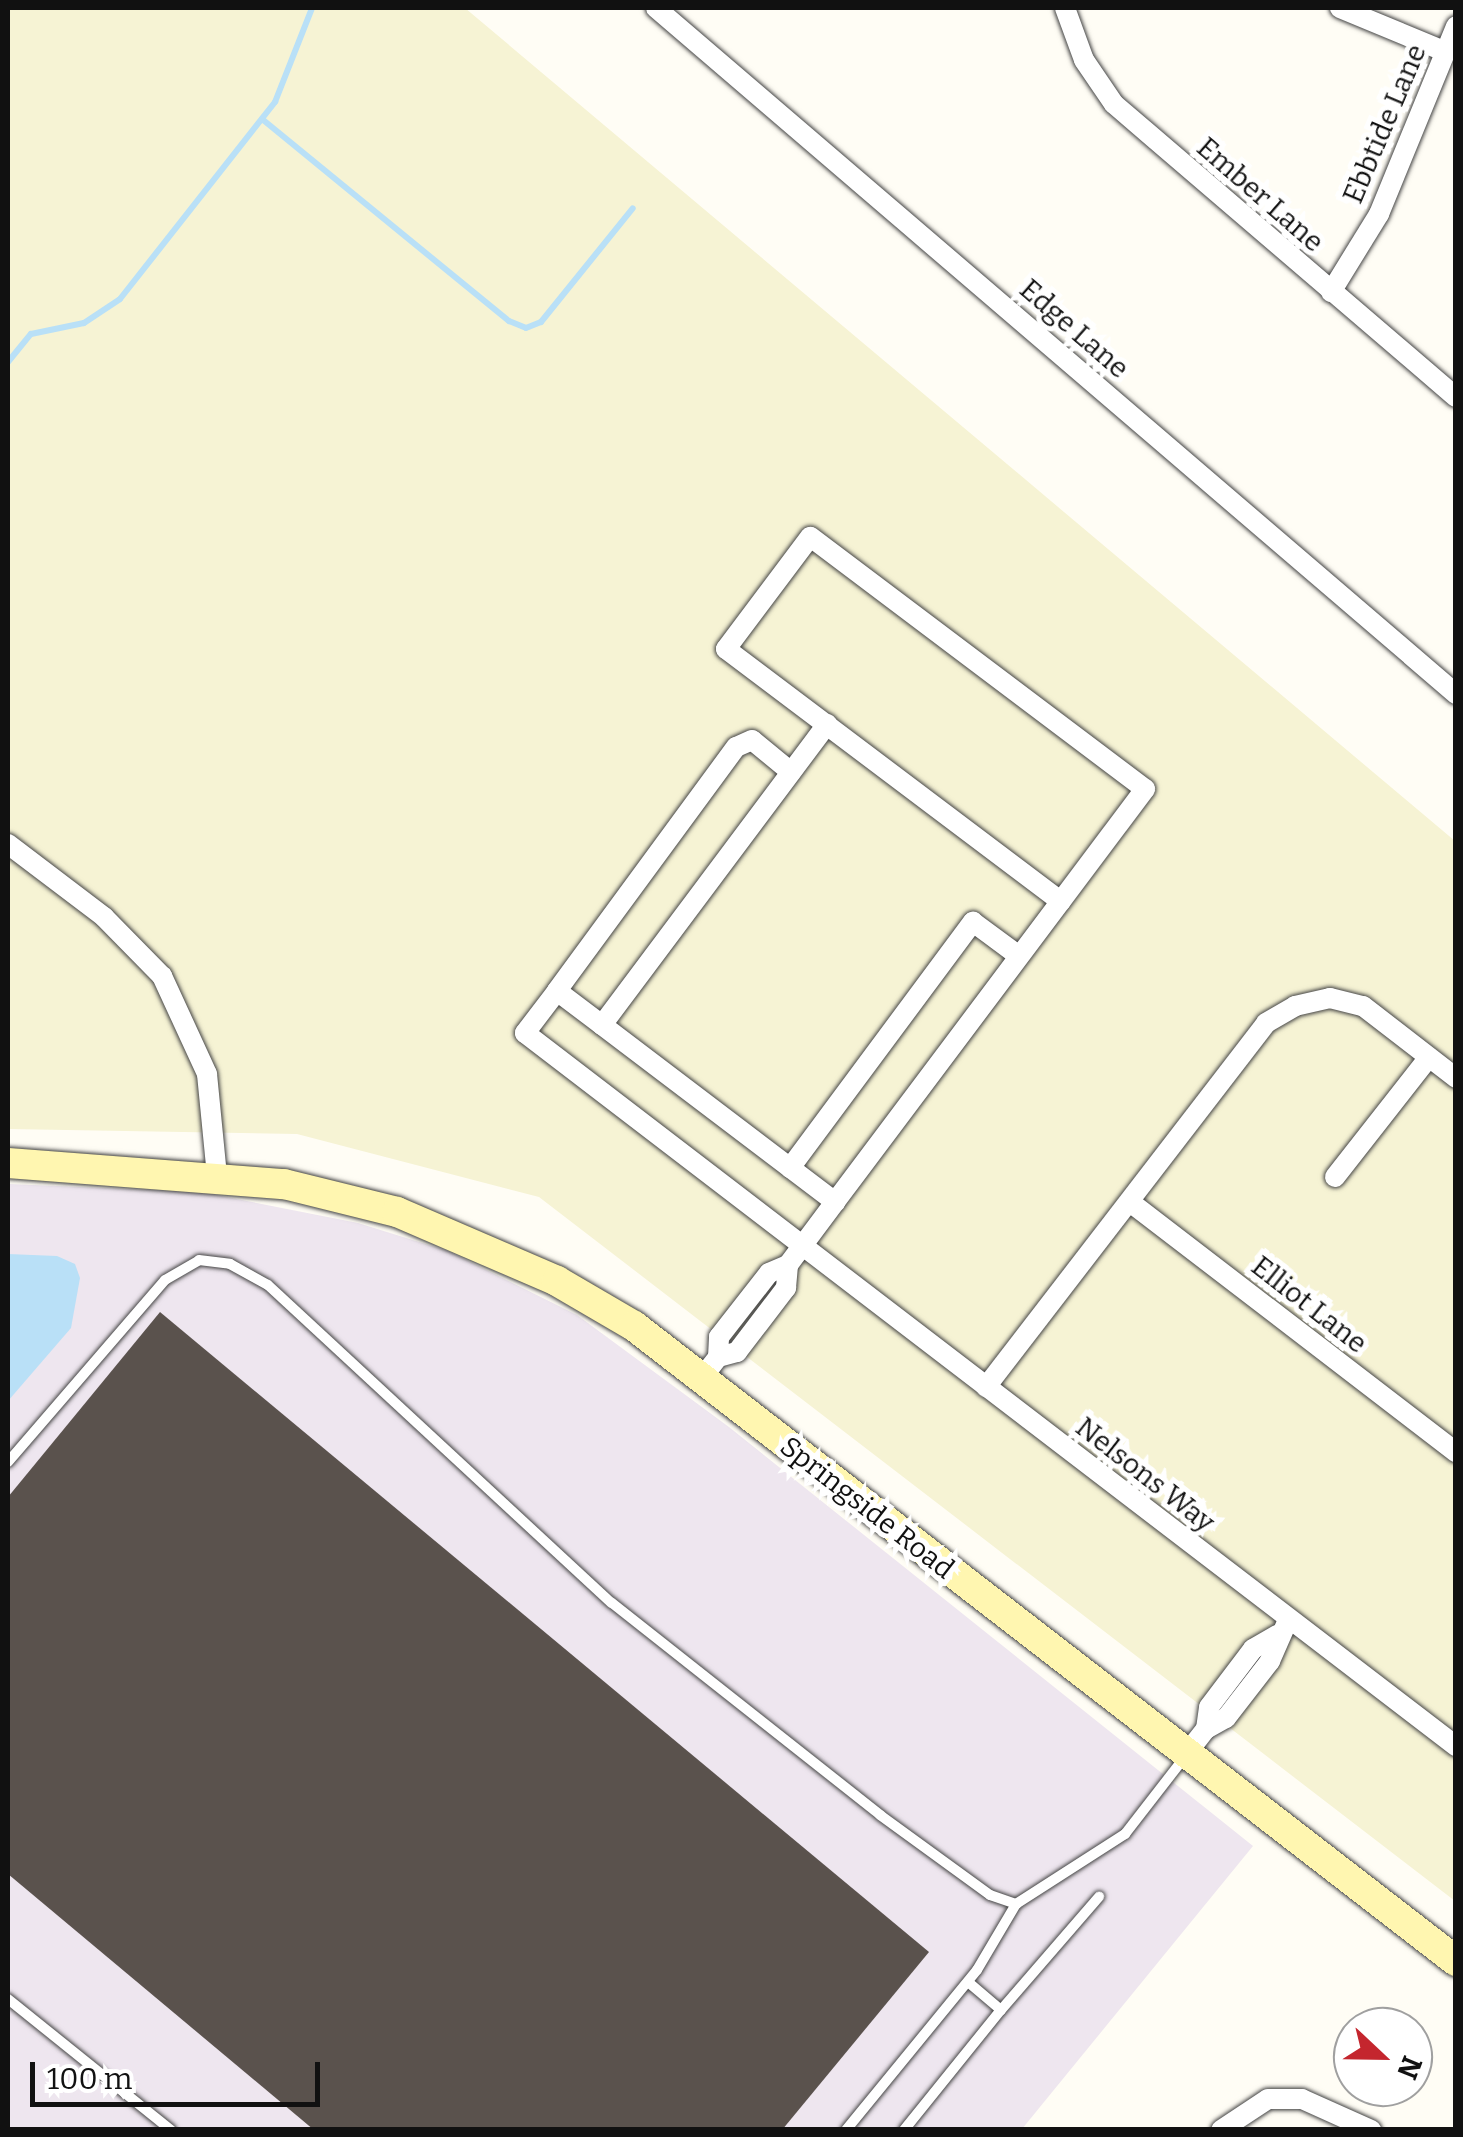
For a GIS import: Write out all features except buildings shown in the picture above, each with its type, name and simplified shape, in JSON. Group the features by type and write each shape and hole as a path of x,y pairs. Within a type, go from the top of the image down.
{"main road":[{"name":"Springside Road","path":"8,1163 217,1176 397,1212 481,1244 634,1326 710,1368 1197,1741 1456,1961"}],"street":[{"name":"Edge Lane","path":"656,8 1456,694"},
{"name":"Ember Lane","path":"1066,8 1084,60 1114,104 1456,397"},
{"path":"1340,8 1446,52"},
{"name":"Ebbtide Lane","path":"1331,292 1378,214 1456,26"},
{"path":"710,1368 737,1352 786,1288 788,1265 1020,956 1145,789 810,536 726,649 1061,901"},
{"path":"602,1025 826,724"},
{"path":"791,772 752,740 736,747 556,991 835,1202"},
{"path":"8,844 104,917 162,976 207,1074 217,1176"},
{"path":"790,1168 974,922 1020,956"},
{"name":"Nelsons Way","path":"556,991 525,1033 986,1387 1283,1628 1456,1746"},
{"path":"986,1387 1266,1023 1294,1006 1330,998 1363,1006 1456,1078"},
{"path":"1335,1177 1428,1057"},
{"name":"Elliot Lane","path":"1130,1202 1456,1452"},
{"path":"1197,1741 1226,1718 1270,1660 1283,1628"},
{"path":"1221,2130 1268,2099 1302,2099 1371,2130"}],"lane":[{"path":"8,1462 165,1280 199,1260 230,1264 268,1285 612,1602 880,1815 990,1895 1016,1904"},
{"path":"846,2130 968,1982 1016,1904 1125,1834 1197,1741"},
{"path":"904,2130 1099,1897"},
{"path":"968,1982 1002,2010"},
{"path":"8,1999 170,2130"}],"shaded area":[{"path":"8,8 465,8 1455,841 1455,1901 539,1197 297,1134 8,1129"},
{"path":"8,1184 201,1192 358,1223 448,1251 577,1315 729,1427 1253,1846 1022,2129 8,2130"}],"water":[{"path":"8,1254 57,1256 75,1264 80,1278 71,1328 8,1401"}],"waterway":[{"path":"8,362 31,334 84,323 120,299 275,102 312,8"},
{"path":"262,119 509,321 526,328 541,322 633,208"}]}
